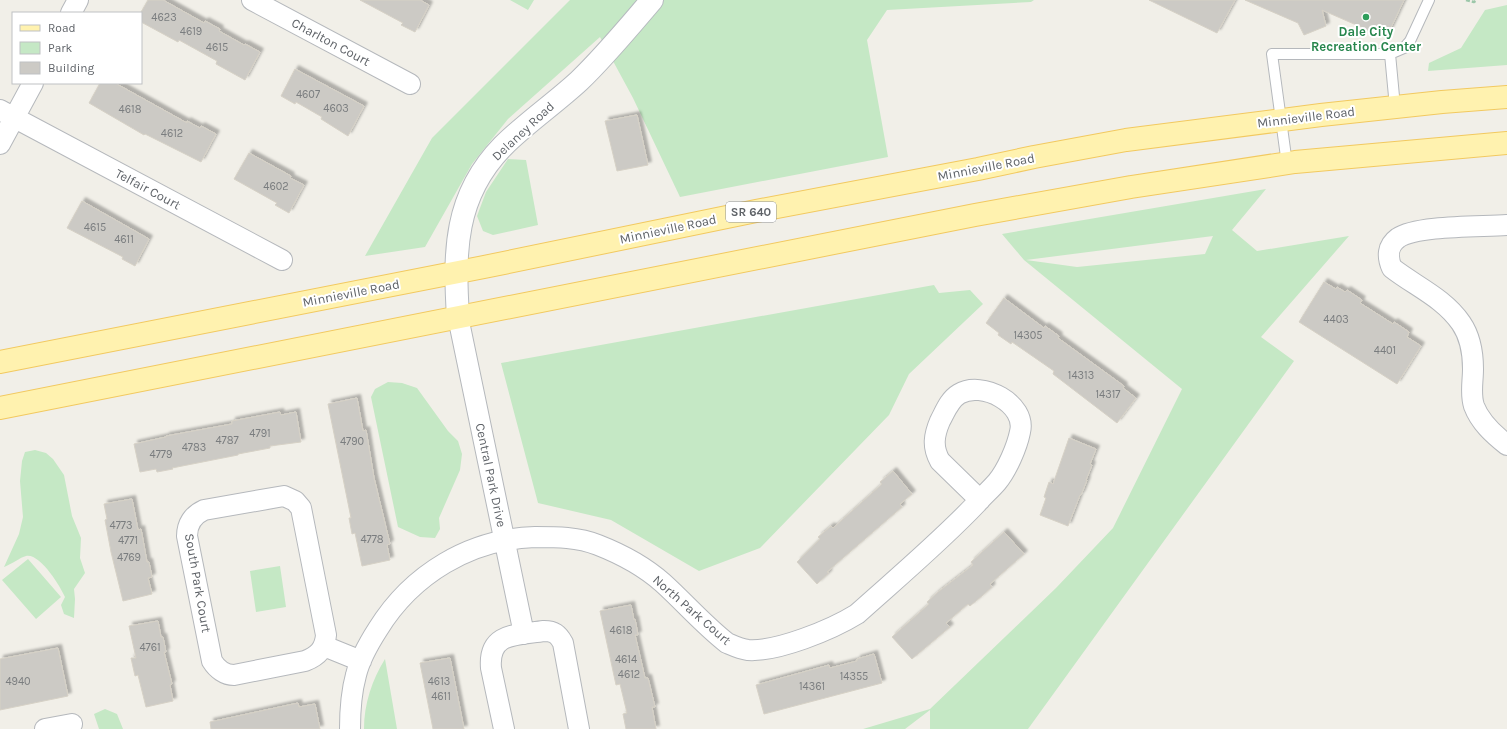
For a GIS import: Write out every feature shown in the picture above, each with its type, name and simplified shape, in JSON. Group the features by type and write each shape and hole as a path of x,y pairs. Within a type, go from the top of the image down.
{"main road":[{"name":"Minnieville Road","path":"0,362 1126,140 1394,107 1507,97"},
{"path":"0,408 975,215 1131,187 1287,164 1507,143"}],"street":[{"path":"72,12 78,0"},
{"name":"Charlton Court","path":"252,0 410,84"},
{"name":"Delaney Road","path":"458,317 455,272 462,219 469,195 484,170 502,148 518,132 579,81 610,50 652,0"},
{"path":"0,144 7,114 32,84"},
{"name":"Telfair Court","path":"7,114 282,260"},
{"path":"1507,225 1434,229 1408,234 1398,238 1394,242 1390,247 1388,254 1392,268 1436,297 1450,309 1461,324 1469,340 1472,355 1471,393 1474,406 1483,423 1495,436 1507,445"},
{"name":"Central Park Drive","path":"458,317 524,634"},
{"name":"North Park Court","path":"504,540 559,537 584,541 608,549 651,574 727,643 741,649 762,650 776,647 828,629 840,624 856,614 957,524 980,500 998,481 1006,468 1020,432 1020,417 1017,411 992,392 969,390 959,394 950,403 936,431 934,442 936,455 940,461 980,500"},
{"name":"South Park Court","path":"280,497 289,497 295,500 301,508 303,515 326,635 324,646 315,656 305,661 234,675 226,674 214,665 187,536 189,526 195,516 204,510 280,497"},
{"path":"350,729 352,691 361,661 369,644 390,611 411,588 441,565 471,550 504,540"},
{"path":"504,729 491,668 491,653 493,648 503,638 551,631 556,634 563,643 579,729"},
{"path":"324,646 361,661"},
{"path":"45,729 72,724"}],"lane":[{"path":"1287,164 1272,54 1390,54 1404,48 1410,41 1429,0"},
{"path":"1390,54 1394,107"}],"path":[{"path":"1466,0 1474,2 1478,0"}],"green space":[{"path":"510,0 534,0 528,10"},
{"path":"570,0 1034,0 1031,2 887,10 867,40 888,157 680,197 633,98 600,37 508,119 472,164 425,247 365,256 432,138"},
{"path":"1507,5 1507,65 1428,71 1429,63 1461,48 1485,10"},
{"path":"508,159 526,160 538,225 493,235 483,231 477,216 486,192"},
{"path":"1266,189 1232,230 1257,251 1349,236 1261,337 1294,361 1028,729 930,729 930,710 905,729 863,729 930,709 1056,588 1113,528 1182,389 1024,260 1002,234","holes":["1213,236 1205,254 1077,267 1026,260"]},
{"path":"934,285 939,293 970,290 983,304 909,374 889,415 760,548 699,571 611,520 538,503 501,363"},
{"path":"388,382 402,383 417,388 448,431 458,441 462,454 460,470 439,518 440,529 435,538 420,537 398,527 371,397 375,389"},
{"path":"35,450 46,453 53,459 64,475 72,516 81,538 80,558 85,573 74,589 74,618 64,614 61,605 65,597 49,571 37,560 31,556 26,556 4,567 19,534 23,517 20,481 22,461 25,452"},
{"path":"28,559 61,597 36,619 2,580"},
{"path":"280,566 286,607 256,612 250,571"},
{"path":"385,659 397,729 364,729 367,701 376,675"},
{"path":"105,709 117,714 123,729 99,729 94,714"}],"building":[{"path":"148,0 163,0 204,23 205,21 220,29 219,31 244,45 245,44 260,52 245,80 216,64 217,61 179,40 178,42 142,23 141,12"},
{"path":"360,0 420,0 429,5 415,32 401,25 403,23"},
{"path":"1149,0 1235,0 1217,33"},
{"name":"Dale City Recreation Center","path":"1245,0 1404,0 1386,38 1322,10 1326,26 1304,35 1298,23"},
{"path":"295,69 364,106 348,136 321,119 322,117 296,102 295,104 281,96"},
{"path":"99,84 117,84 187,123 187,121 200,128 201,126 216,134 201,162 145,134 144,135 89,103"},
{"path":"637,115 648,165 617,171 605,121"},
{"path":"249,153 291,176 290,178 304,185 289,213 275,205 277,203 234,179"},
{"path":"82,201 149,239 135,266 122,259 123,257 67,228"},
{"path":"1324,282 1336,289 1337,287 1345,292 1347,290 1362,300 1360,303 1393,324 1394,322 1409,332 1407,337 1421,346 1397,384 1299,322"},
{"path":"1004,298 1044,328 1045,326 1059,336 1058,338 1124,386 1123,388 1136,398 1117,423 1053,374 1054,371 1012,342 1011,344 998,335 999,333 986,323"},
{"path":"357,398 363,431 366,430 374,478 390,544 387,545 390,560 362,566 355,533 352,534 349,518 351,518 328,404"},
{"path":"280,412 281,415 296,412 301,442 270,446 270,448 157,472 156,469 140,472 134,444 166,436 232,424 232,421"},
{"path":"1069,438 1096,449 1090,464 1092,465 1087,480 1068,526 1040,515 1046,498 1044,497 1049,482 1053,484"},
{"path":"893,471 912,494 900,504 902,507 827,572 829,573 817,584 797,562 820,539 818,537 831,526 833,528 882,484 880,482"},
{"path":"132,499 138,530 141,529 147,562 149,562 152,577 148,578 152,594 123,601 111,552 105,520 107,519 104,504"},
{"path":"1004,532 1024,554 990,584 992,587 982,596 970,606 968,604 946,623 950,627 912,659 892,637 929,604 927,602 938,592 973,565 971,562"},
{"path":"631,605 638,635 635,635 645,678 648,678 655,707 652,707 656,729 626,729 623,714 627,713 620,684 616,685 600,611"},
{"path":"158,621 161,637 163,637 166,652 164,652 172,684 170,685 173,701 146,707 138,675 135,676 131,658 136,658 129,626"},
{"path":"58,648 68,696 0,710 0,659"},
{"path":"874,654 882,683 764,714 756,685 829,665 830,668 857,661 857,659"},
{"path":"450,658 464,729 433,729 420,663"},
{"path":"298,703 299,707 315,704 320,729 211,729 210,722"}],"place":[{"name":"Dale City Recreation Center","path":"1366,17"}]}
